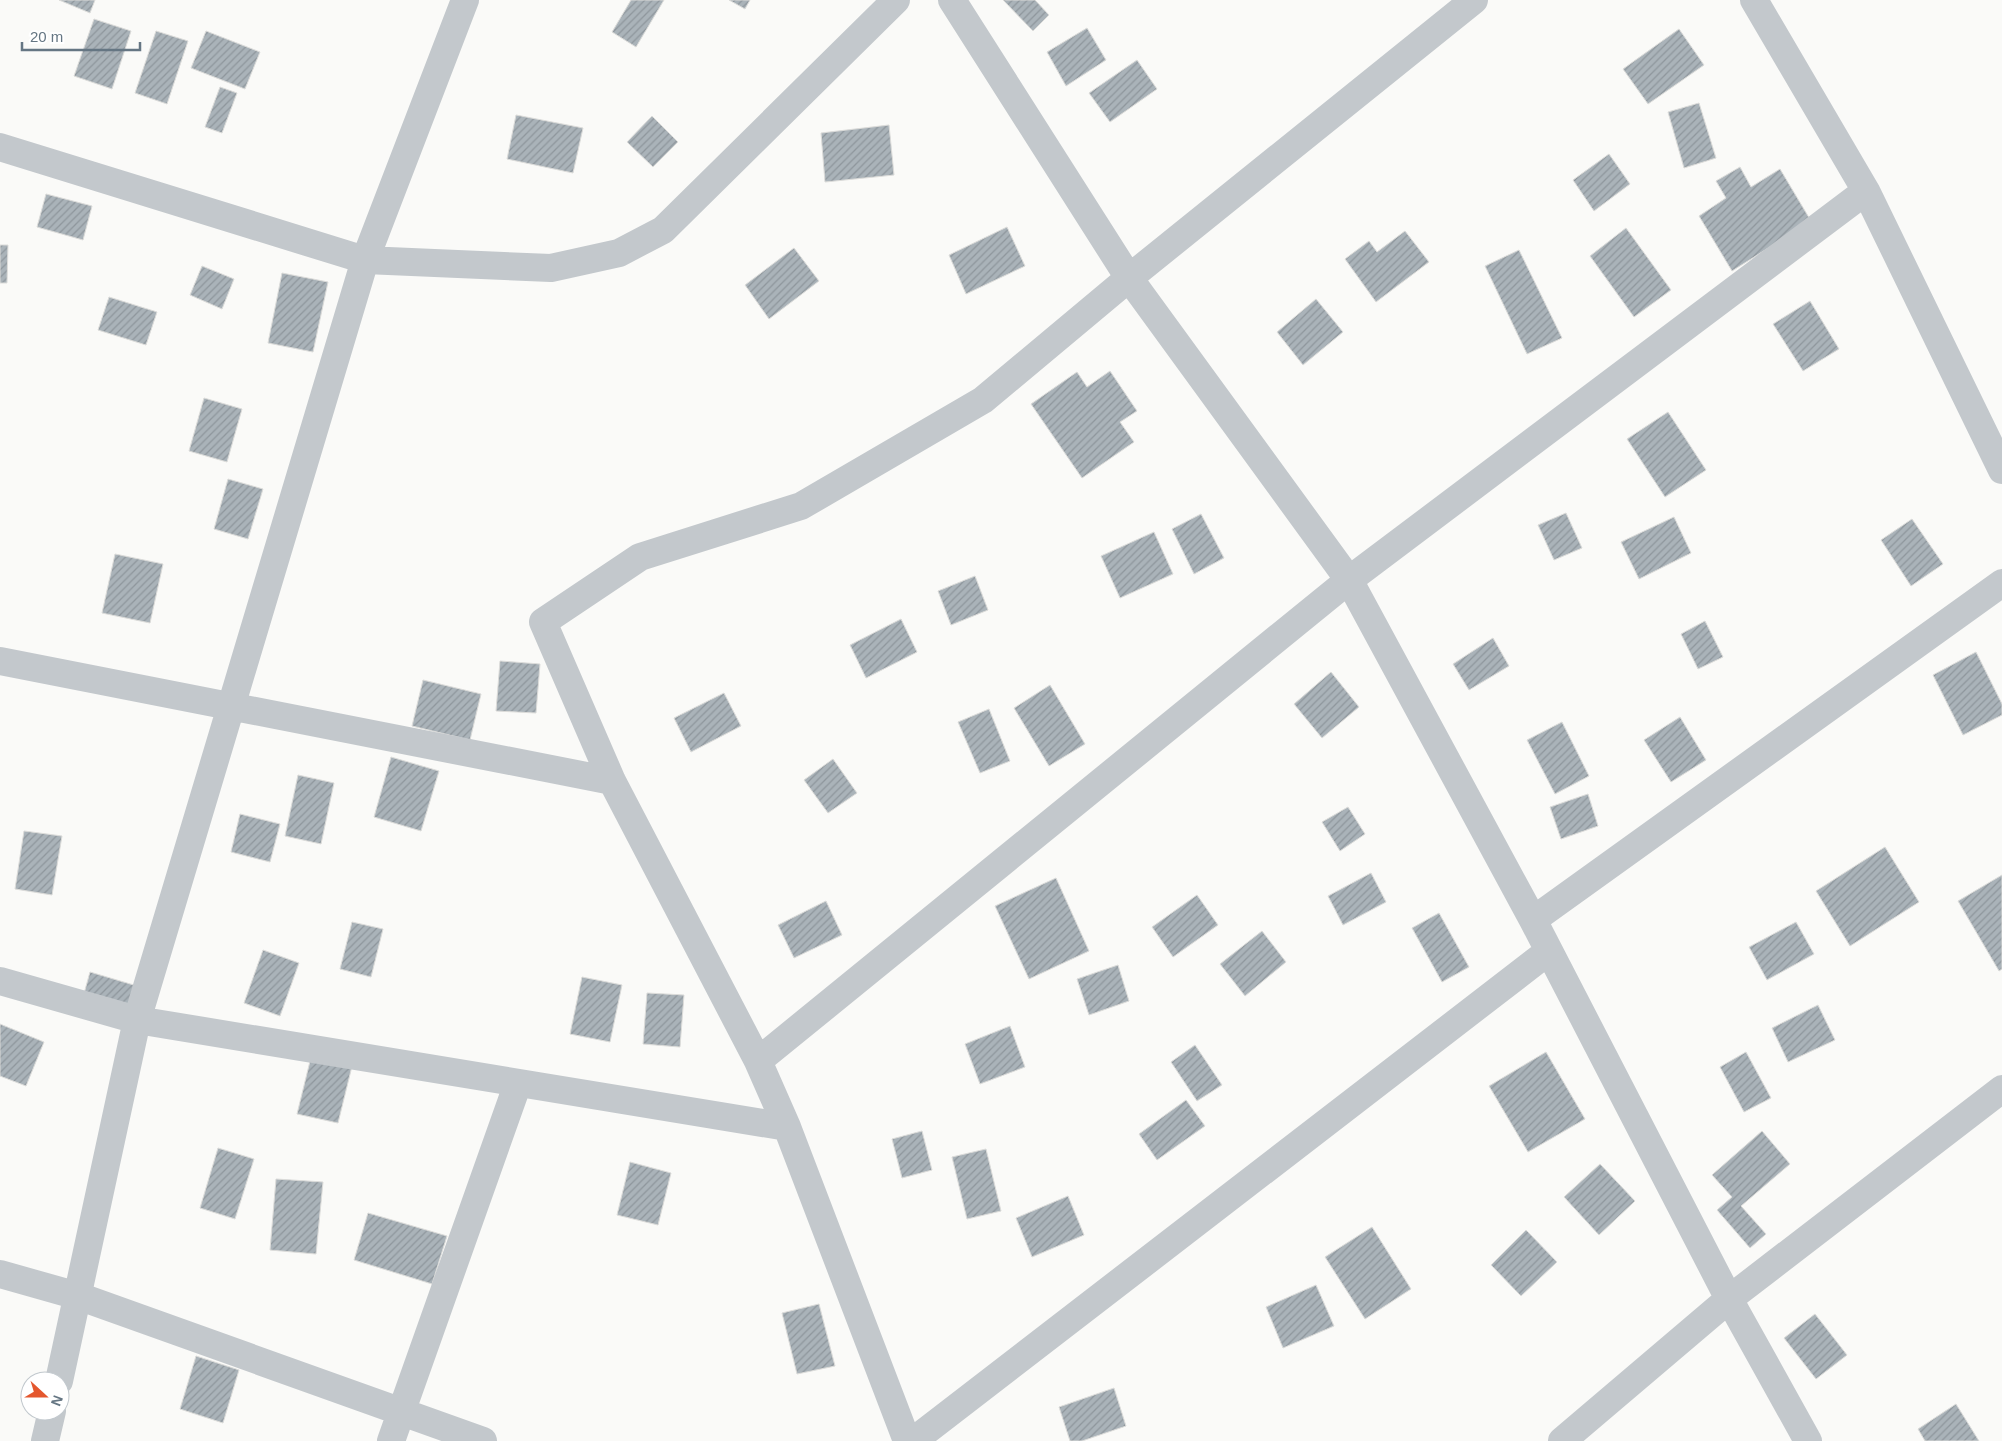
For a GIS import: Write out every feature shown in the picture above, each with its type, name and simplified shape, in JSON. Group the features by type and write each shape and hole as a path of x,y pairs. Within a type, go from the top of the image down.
{"street":[{"path":"61,1371 137,1020 365,260 465,0"},
{"path":"0,147 365,260 551,268 619,253 663,230 896,0"},
{"path":"952,0 1129,278 1349,580 1533,920 1729,1299 1808,1441"},
{"path":"907,1441 786,1127 758,1061 612,781 543,622 640,557 801,506 974,406 1129,278 1474,0"},
{"path":"1754,0 1866,191 2002,470"},
{"path":"758,1061 1349,580 1866,191"},
{"path":"1533,920 2002,583"},
{"path":"0,661 612,781"},
{"path":"912,1441 1549,951"},
{"path":"0,980 137,1020 786,1127"},
{"path":"391,1441 518,1083"},
{"path":"1562,1441 1729,1299 2002,1089"},
{"path":"0,1274 78,1296 483,1441"},
{"path":"45,1441 50,1421"}],"building":[{"path":"59,0 95,0 90,13"},
{"path":"631,0 664,0 636,47 612,32"},
{"path":"729,0 750,0 745,9"},
{"path":"1003,0 1035,0 1049,15 1033,31"},
{"path":"94,19 131,31 112,89 74,76"},
{"path":"1087,28 1106,60 1066,86 1047,52"},
{"path":"1679,29 1704,65 1648,104 1623,69"},
{"path":"156,31 188,41 167,104 135,93"},
{"path":"206,31 260,52 245,89 191,68"},
{"path":"1137,60 1157,89 1110,122 1089,93"},
{"path":"220,87 237,93 222,133 205,127"},
{"path":"1699,103 1716,158 1684,168 1668,112"},
{"path":"516,115 583,128 573,173 507,159"},
{"path":"652,116 678,142 653,167 627,142"},
{"path":"889,125 894,175 825,182 821,133"},
{"path":"1609,154 1630,184 1594,211 1573,180"},
{"path":"1740,167 1751,187 1780,169 1811,221 1732,271 1699,216 1726,198 1716,181"},
{"path":"46,194 92,206 83,240 37,227"},
{"path":"1007,227 1025,266 966,294 949,255"},
{"path":"1626,228 1671,290 1634,317 1590,256"},
{"path":"1405,231 1429,262 1376,302 1345,259 1369,241 1377,252"},
{"path":"0,245 8,245 7,283 0,283"},
{"path":"794,248 819,281 769,319 745,285"},
{"path":"1519,250 1562,338 1527,354 1485,266"},
{"path":"202,266 234,279 222,309 190,295"},
{"path":"282,273 328,282 313,352 268,343"},
{"path":"109,297 157,312 146,345 98,330"},
{"path":"1316,299 1343,332 1303,365 1277,332"},
{"path":"1810,301 1839,349 1803,371 1773,324"},
{"path":"1110,371 1137,411 1120,422 1134,442 1082,478 1031,404 1077,372 1087,387"},
{"path":"204,398 242,409 227,462 189,451"},
{"path":"1668,412 1706,470 1665,497 1627,439"},
{"path":"228,479 263,489 248,539 214,529"},
{"path":"1566,513 1582,548 1554,560 1538,525"},
{"path":"1201,514 1224,558 1194,574 1172,529"},
{"path":"1674,517 1691,553 1639,579 1621,542"},
{"path":"1912,519 1943,564 1911,586 1881,540"},
{"path":"1154,532 1173,574 1120,598 1101,556"},
{"path":"115,554 163,564 150,623 102,613"},
{"path":"975,576 988,610 951,625 938,591"},
{"path":"901,619 917,652 866,678 850,645"},
{"path":"1705,621 1723,657 1698,669 1681,634"},
{"path":"1493,638 1509,666 1469,690 1453,664"},
{"path":"1976,652 2002,704 2002,715 1963,735 1933,675"},
{"path":"500,661 540,664 536,713 496,711"},
{"path":"1331,672 1359,707 1322,738 1294,704"},
{"path":"423,680 481,694 470,740 412,726"},
{"path":"1050,685 1085,744 1049,766 1014,708"},
{"path":"724,693 741,726 691,752 674,718"},
{"path":"989,709 1010,761 980,773 958,722"},
{"path":"1680,717 1706,760 1671,782 1644,740"},
{"path":"1562,722 1589,776 1555,794 1527,740"},
{"path":"391,757 439,771 421,831 374,817"},
{"path":"833,759 857,793 828,813 804,780"},
{"path":"298,775 334,783 321,844 285,836"},
{"path":"1588,794 1598,826 1561,839 1550,807"},
{"path":"1348,807 1365,834 1340,851 1322,822"},
{"path":"240,814 280,824 270,862 231,852"},
{"path":"24,831 62,836 52,895 15,889"},
{"path":"1885,847 1919,902 1850,946 1816,891"},
{"path":"1371,873 1386,902 1343,925 1328,896"},
{"path":"2002,875 2002,969 1999,971 1958,901"},
{"path":"1056,878 1089,951 1029,979 995,906"},
{"path":"1197,895 1218,925 1173,957 1152,927"},
{"path":"826,901 842,935 794,958 778,925"},
{"path":"1439,913 1469,967 1442,982 1412,928"},
{"path":"352,922 383,929 371,977 340,969"},
{"path":"1796,922 1814,954 1767,980 1749,947"},
{"path":"1262,931 1286,962 1245,996 1220,964"},
{"path":"263,950 299,963 280,1016 244,1003"},
{"path":"1118,965 1129,1001 1089,1015 1077,979"},
{"path":"90,972 137,986 127,1021 80,1008"},
{"path":"582,977 622,985 610,1042 570,1034"},
{"path":"647,993 684,995 680,1047 643,1044"},
{"path":"1818,1005 1835,1040 1788,1062 1772,1028"},
{"path":"0,1024 44,1042 26,1086 0,1076"},
{"path":"1010,1026 1025,1067 980,1084 965,1044"},
{"path":"1195,1045 1222,1085 1197,1101 1171,1062"},
{"path":"313,1049 354,1058 338,1123 297,1114"},
{"path":"1546,1052 1585,1119 1528,1152 1489,1086"},
{"path":"1746,1052 1771,1098 1744,1112 1720,1067"},
{"path":"1186,1100 1205,1126 1157,1160 1139,1134"},
{"path":"922,1131 932,1170 902,1178 892,1139"},
{"path":"1762,1131 1790,1164 1741,1206 1766,1234 1750,1248 1717,1210 1732,1197 1712,1175"},
{"path":"218,1148 254,1159 235,1219 200,1208"},
{"path":"986,1149 1001,1211 967,1219 952,1157"},
{"path":"630,1162 671,1173 658,1225 617,1215"},
{"path":"1600,1164 1635,1201 1599,1235 1564,1197"},
{"path":"276,1179 323,1182 316,1254 270,1250"},
{"path":"1068,1196 1084,1235 1032,1257 1016,1218"},
{"path":"368,1213 447,1236 432,1284 354,1260"},
{"path":"1372,1227 1411,1289 1365,1319 1325,1257"},
{"path":"1526,1230 1557,1262 1521,1296 1491,1265"},
{"path":"1316,1285 1334,1326 1283,1348 1266,1307"},
{"path":"819,1304 835,1366 797,1374 782,1313"},
{"path":"1815,1314 1847,1355 1816,1379 1784,1338"},
{"path":"196,1356 239,1370 223,1423 180,1409"},
{"path":"1114,1388 1126,1426 1082,1441 1070,1441 1059,1407"},
{"path":"1956,1404 1979,1441 1925,1441 1918,1429"}]}
